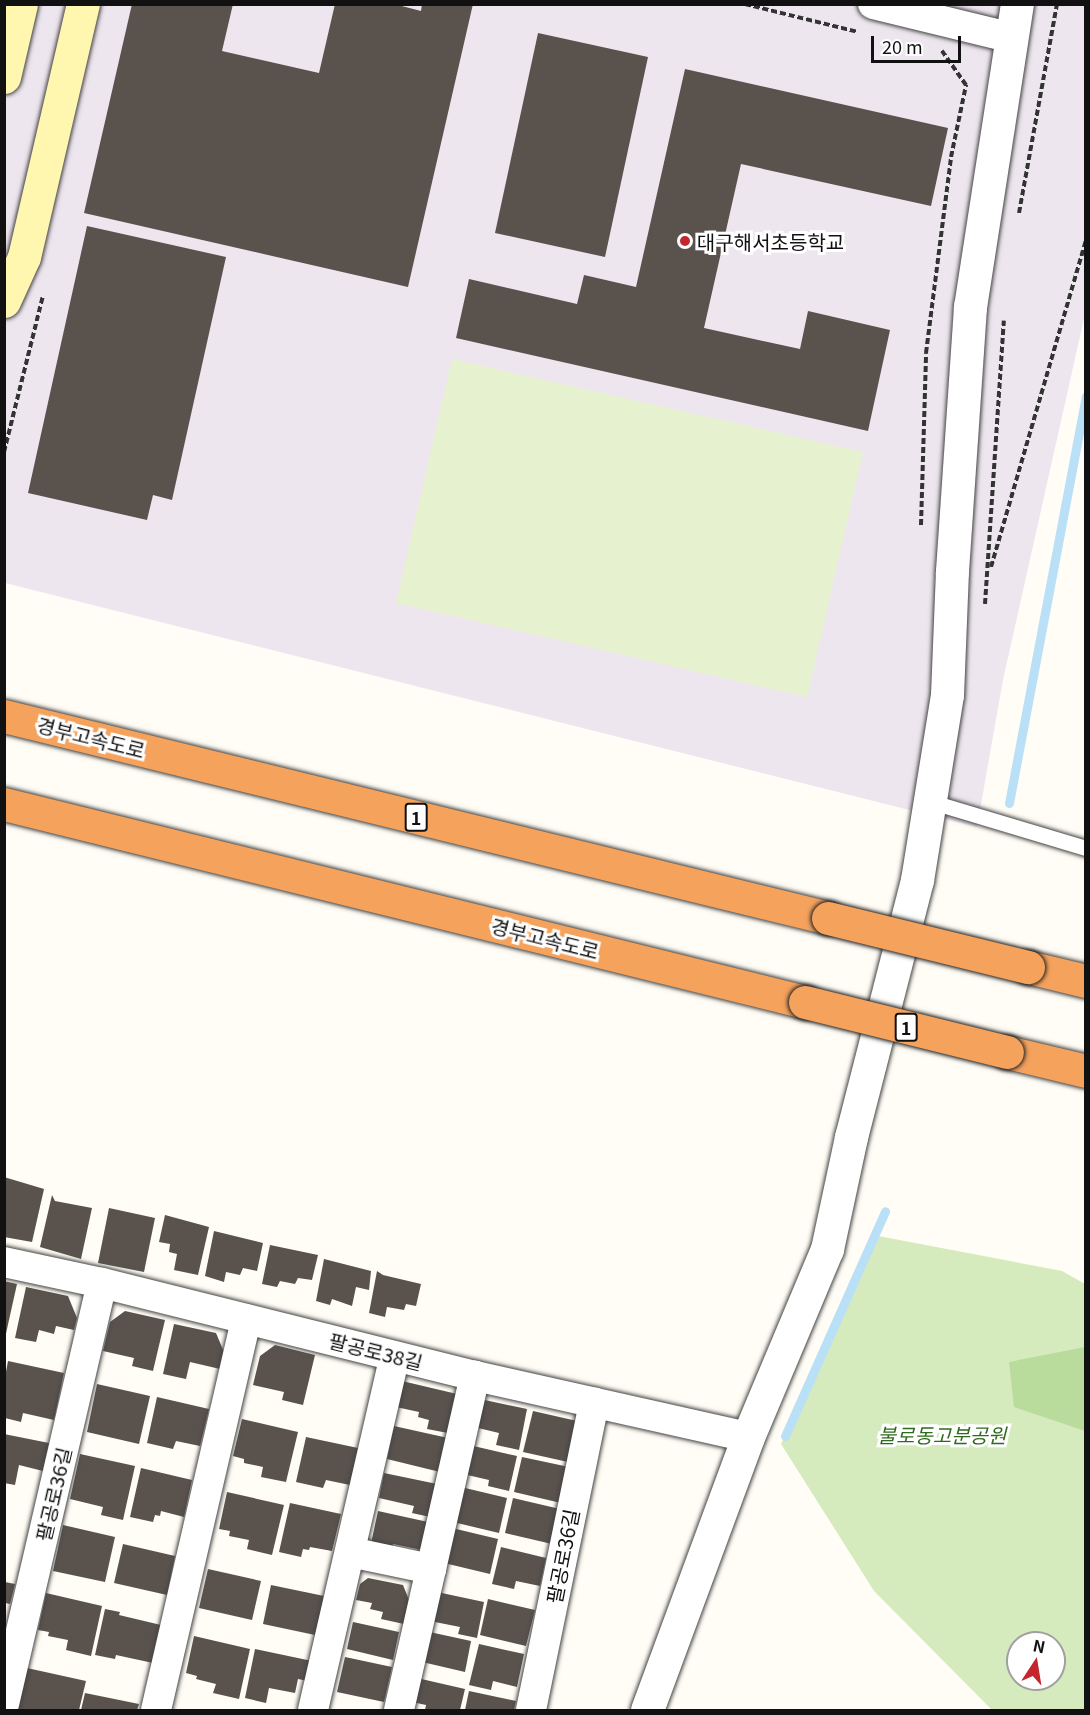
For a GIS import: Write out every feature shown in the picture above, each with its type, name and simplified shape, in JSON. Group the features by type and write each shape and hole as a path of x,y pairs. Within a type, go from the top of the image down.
{"highway":[{"name":"경부고속도로","path":"4,716 1086,981"},
{"name":"경부고속도로","path":"4,804 1086,1071"}],"main road":[{"path":"4,77 21,4"},
{"path":"4,301 24,257 83,4"}],"street":[{"path":"873,4 1012,38"},
{"path":"647,1710 748,1437 827,1249 851,1137 917,880 947,695 952,572 970,308 1017,4"},
{"name":"팔공로38길","path":"4,1262 102,1283 475,1376 748,1437"},
{"name":"팔공로36길","path":"4,1704 102,1283"},
{"path":"156,1710 246,1319"},
{"path":"313,1710 395,1356"},
{"path":"399,1710 475,1376"},
{"name":"팔공로36길","path":"531,1710 594,1402"},
{"path":"350,1552 431,1569"}],"lane":[{"path":"930,801 1086,848"}],"path":[{"path":"745,4 861,32"},
{"path":"1018,220 1057,4"},
{"path":"921,531 926,353 951,157 966,85 942,52 930,49"},
{"path":"988,576 1086,240"},
{"path":"984,612 1004,313"}],"shaded area":[{"path":"5,5 1085,5 1085,314 1003,680 977,827 5,583"}],"green space":[{"path":"452,359 863,452 807,697 396,603"},
{"name":"불로동고분공원","path":"873,1235 1062,1271 1085,1284 1085,1710 992,1710 874,1591 781,1444"},
{"path":"1085,1347 1085,1431 1014,1407 1009,1362"}],"building":[{"path":"132,4 233,4 222,51 319,73 335,4 394,4 421,11 422,4 473,4 408,287 84,213"},
{"path":"538,33 648,57 605,257 495,233"},
{"name":"대구해서초등학교","path":"685,69 948,128 931,206 741,164 704,328 800,349 808,311 890,330 868,431 456,338 469,279 577,304 584,275 636,287"},
{"path":"87,226 226,257 172,500 153,495 147,520 28,493"},
{"path":"4,1177 44,1189 32,1242 4,1237"},
{"path":"52,1195 55,1201 92,1208 81,1259 40,1247"},
{"path":"109,1208 155,1218 144,1272 98,1263"},
{"path":"165,1215 209,1227 198,1275 174,1270 177,1254 169,1252 170,1244 159,1242"},
{"path":"214,1231 263,1243 257,1271 243,1268 240,1275 226,1272 224,1282 205,1276"},
{"path":"270,1245 318,1255 312,1280 298,1278 295,1284 280,1281 277,1287 262,1284"},
{"path":"324,1259 371,1271 369,1290 356,1287 352,1306 332,1299 330,1305 316,1301"},
{"path":"377,1271 383,1275 421,1284 416,1306 406,1304 404,1310 387,1307 385,1317 369,1313"},
{"path":"4,1281 17,1284 5,1338 4,1338"},
{"path":"26,1287 68,1296 77,1318 74,1330 56,1326 54,1334 39,1330 36,1342 15,1338"},
{"path":"125,1311 165,1320 153,1371 132,1366 134,1358 103,1351 110,1322"},
{"path":"174,1324 216,1333 224,1352 220,1369 190,1362 186,1379 163,1374"},
{"path":"275,1345 315,1355 303,1405 282,1400 284,1392 253,1385 260,1356"},
{"path":"8,1361 64,1373 54,1420 23,1413 21,1422 5,1418 5,1377"},
{"path":"402,1381 457,1394 448,1433 427,1429 429,1420 418,1417 419,1412 396,1407"},
{"path":"97,1384 150,1396 139,1444 87,1432"},
{"path":"157,1397 209,1409 200,1446 176,1441 173,1449 147,1443"},
{"path":"480,1399 527,1409 519,1450 496,1445 499,1433 474,1427"},
{"path":"533,1411 577,1421 568,1462 523,1452"},
{"path":"242,1419 298,1432 286,1482 261,1477 263,1467 244,1463 244,1459 233,1456"},
{"path":"394,1426 448,1438 440,1472 387,1459"},
{"path":"4,1434 49,1443 43,1471 19,1465 15,1485 4,1483"},
{"path":"306,1437 358,1448 350,1485 326,1480 323,1488 296,1482"},
{"path":"469,1445 517,1456 509,1491 488,1486 489,1480 463,1474"},
{"path":"80,1454 135,1466 123,1520 101,1515 103,1507 70,1499"},
{"path":"522,1457 569,1467 561,1503 514,1492"},
{"path":"141,1468 192,1480 184,1517 161,1511 160,1516 155,1515 153,1522 130,1517"},
{"path":"384,1473 437,1484 430,1517 412,1513 414,1506 379,1498"},
{"path":"461,1487 507,1498 499,1533 453,1522"},
{"path":"227,1492 284,1505 272,1555 247,1549 249,1540 229,1536 230,1531 219,1529"},
{"path":"513,1498 560,1509 552,1544 505,1533"},
{"path":"290,1503 341,1514 332,1551 310,1547 309,1550 303,1549 301,1557 279,1552"},
{"path":"378,1511 428,1522 422,1550 393,1544 391,1553 370,1548"},
{"path":"63,1525 115,1537 105,1582 53,1571"},
{"path":"452,1528 498,1539 490,1574 444,1563"},
{"path":"123,1544 175,1556 167,1595 114,1583"},
{"path":"501,1547 546,1558 540,1586 516,1581 514,1589 492,1584"},
{"path":"208,1569 261,1581 252,1620 199,1608"},
{"path":"368,1578 403,1585 409,1600 404,1624 381,1619 383,1612 370,1609 372,1603 356,1600 360,1584"},
{"path":"5,1582 15,1584 10,1604 5,1603"},
{"path":"271,1585 324,1596 315,1635 263,1624"},
{"path":"437,1592 484,1602 477,1638 458,1634 460,1627 430,1621"},
{"path":"46,1593 102,1606 91,1656 66,1650 68,1640 48,1636 49,1632 38,1630"},
{"path":"488,1599 535,1610 526,1646 480,1635"},
{"path":"105,1609 120,1612 119,1615 161,1625 153,1663 116,1655 115,1659 95,1655"},
{"path":"353,1622 399,1632 393,1660 347,1649"},
{"path":"425,1631 471,1641 465,1672 418,1661"},
{"path":"194,1636 250,1649 239,1699 213,1693 216,1684 196,1679 197,1676 186,1673"},
{"path":"479,1644 524,1654 517,1687 493,1681 491,1690 469,1685"},
{"path":"255,1649 312,1661 308,1681 298,1679 295,1693 269,1688 266,1703 245,1698"},
{"path":"345,1657 392,1667 384,1702 337,1692"},
{"path":"27,1668 86,1681 79,1710 18,1710"},
{"path":"417,1678 465,1689 460,1710 425,1710 426,1705 412,1702"},
{"path":"469,1691 516,1701 514,1710 465,1710"},
{"path":"85,1693 139,1704 137,1710 81,1710"}],"waterway":[{"path":"1009,803 1086,396"},
{"path":"785,1436 885,1211"}],"place":[{"name":"대구해서초등학교","path":"685,241"}]}
